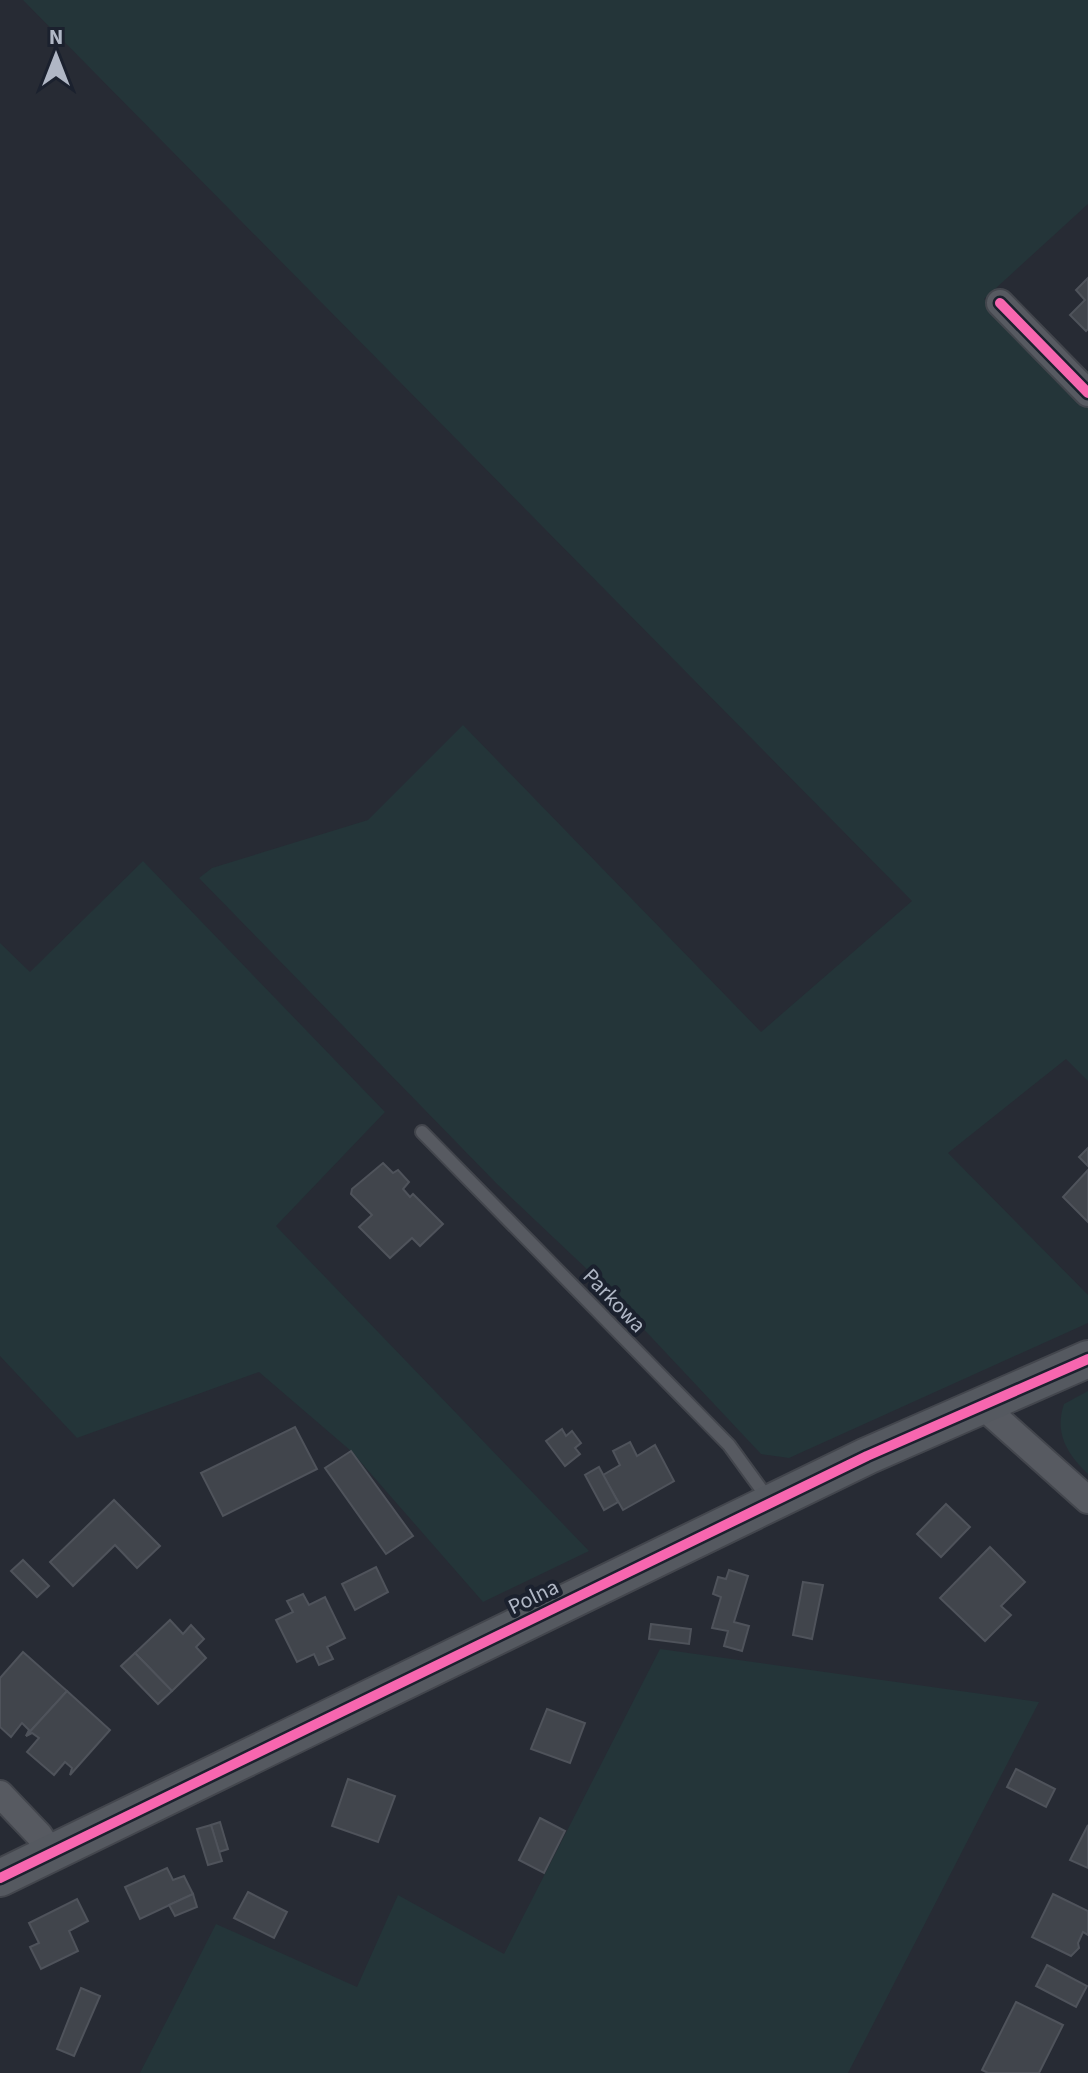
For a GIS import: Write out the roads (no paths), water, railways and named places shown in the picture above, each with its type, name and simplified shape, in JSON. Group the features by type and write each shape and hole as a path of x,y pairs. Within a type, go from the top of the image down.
{"street":[{"path":"1000,303 1088,393"},
{"name":"Polna","path":"0,1878 867,1456 1088,1359"},
{"path":"984,1407 1088,1500"},
{"path":"0,1794 39,1835 51,1854"}],"lane":[{"name":"Parkowa","path":"422,1132 729,1445 771,1503"}]}
